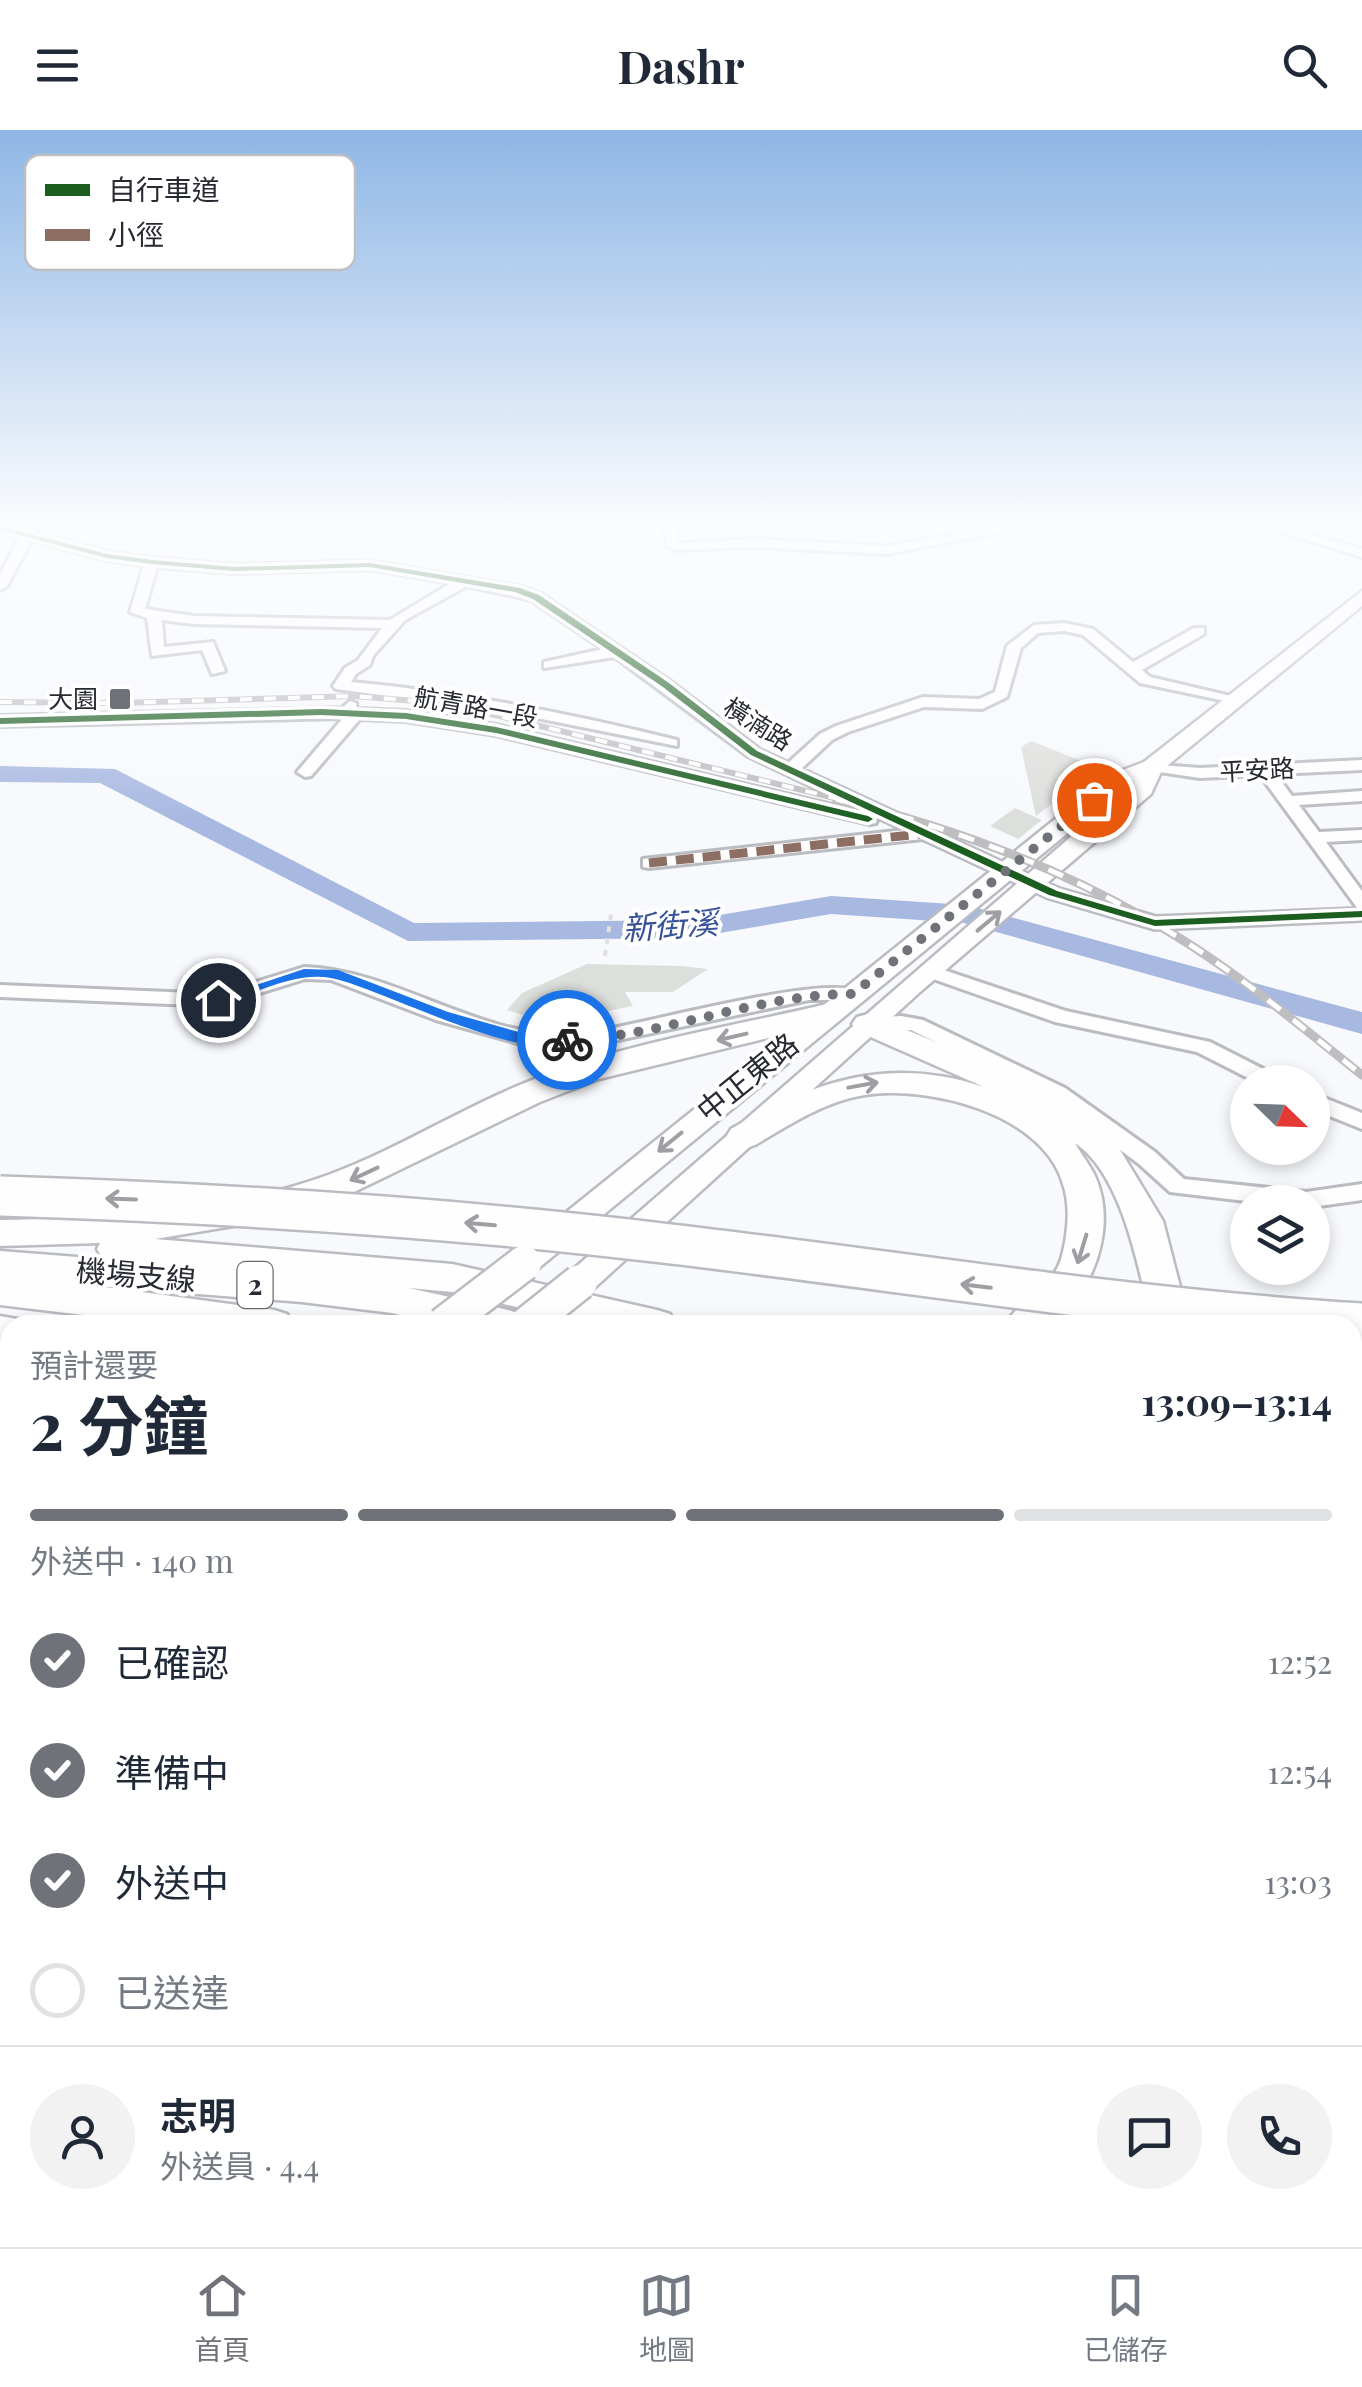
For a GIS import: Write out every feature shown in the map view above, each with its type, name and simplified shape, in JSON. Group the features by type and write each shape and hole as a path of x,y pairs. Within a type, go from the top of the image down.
{"highway":[{"path":"0,1237 164,1228 230,1218 284,1204 346,1182 580,1074 846,1010 1016,1088 1099,1143 1144,1221 1168,1315"},
{"path":"742,1137 822,1094 880,1082 924,1082 963,1090 1029,1120 1075,1168 1088,1207 1087,1236 1076,1271 1052,1306 1039,1315"},
{"path":"0,1196 307,1210 492,1225 1108,1302 1265,1315"},
{"path":"0,1237 452,1278 613,1315"},
{"name":"機場支線","path":"0,1265 302,1288 392,1299 463,1315"},
{"name":"機場支線","path":"0,1291 193,1315"}],"main road":[{"name":"中正東路","path":"457,1315 846,1010 928,932 1118,780 1152,767 1329,623"},
{"name":"中正東路","path":"539,1315 742,1137 846,1010 920,979 1143,788 1152,767"}],"street":[{"path":"155,623 158,653 208,645 217,671"},
{"path":"333,623 393,624"},
{"name":"橫湳路","path":"575,623 754,753 926,836 1025,891 1156,923 1362,914"},
{"path":"341,686 350,670 365,662 393,624"},
{"path":"790,770 826,737 842,729 923,702 982,704 1002,694 1014,646 1034,629 1064,627 1088,632 1146,680 1230,700"},
{"path":"1134,668 1199,631"},
{"path":"549,665 618,652"},
{"path":"305,772 352,719 348,713 351,702 341,686"},
{"path":"341,686 420,691 551,713 670,743"},
{"name":"航青路一段","path":"0,721 348,713 406,716 496,730 926,836"},
{"name":"平安路","path":"1152,767 1200,773 1362,765"},
{"path":"1265,770 1362,904"},
{"path":"1287,801 1362,796"},
{"path":"1314,838 1362,835"},
{"path":"649,862 926,836"},
{"path":"1341,875 1362,874"},
{"path":"0,992 218,1000 304,974 333,974 443,1015 536,1042 585,1040 809,994 846,1010 930,1032 1058,1093 1102,1123 1178,1186 1306,1200 1362,1192"},
{"path":"930,1032 912,1004 920,979 1062,1017 1203,1047 1238,1065"},
{"path":"1330,1108 1362,1122"}],"path":[{"path":"605,956 611,914"}],"building":[{"path":"1031,741 1099,768 1036,816 1021,747"},
{"path":"1015,808 1042,820 1018,839 990,826"},
{"path":"587,964 708,969 673,992 625,992 633,1006 603,1012 596,1000 550,1015 545,1022 507,1010 522,993"}],"waterway":[{"name":"新街溪","path":"0,774 105,775 408,932 690,929 831,905 966,914 1362,1023"}],"railway":[{"path":"0,702 119,703 354,696 416,701 495,715 847,801"},
{"path":"836,799 996,848 1111,899 1231,973 1362,1075"}],"marked path":[{"path":"649,863 920,834"}],"cycle path":[{"path":"574,623 666,685 754,753 1053,893 1155,923 1362,914"},
{"path":"0,721 321,712 406,716 496,730 868,819"}],"way so far":[{"path":"567,1040 713,1016 809,994 853,994 1094,800"}],"place":[{"name":"大園","path":"120,699"}],"route":[{"path":"218,1000 304,974 333,974 504,1033 536,1042 567,1040"}]}
